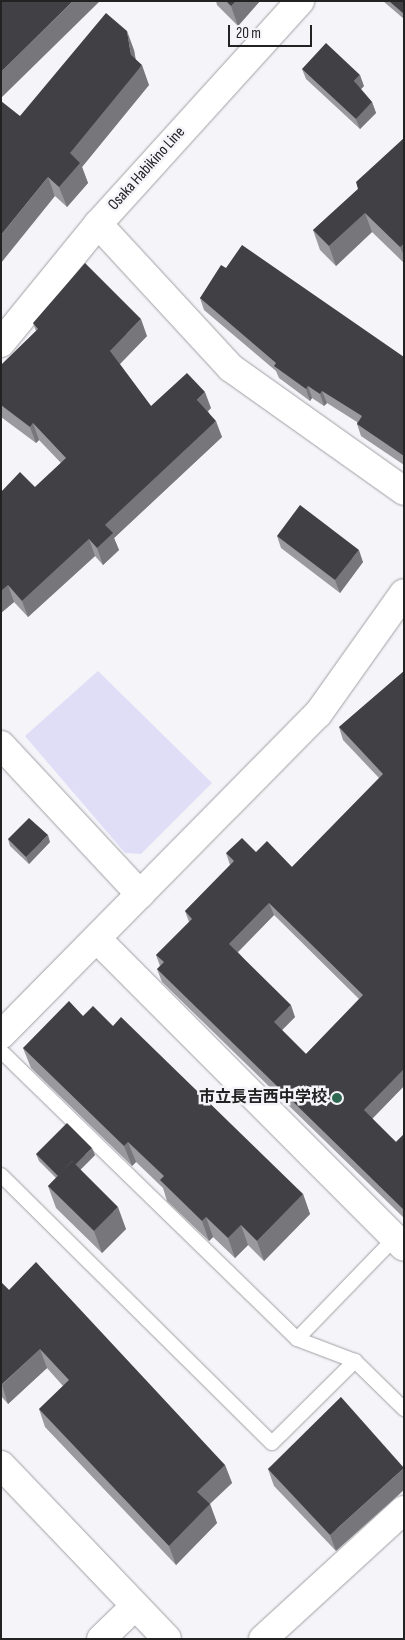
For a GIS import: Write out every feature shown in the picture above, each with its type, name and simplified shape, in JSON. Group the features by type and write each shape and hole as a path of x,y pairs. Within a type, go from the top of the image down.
{"street":[{"name":"Osaka Habikino Line","path":"1,343 98,224 300,1"},
{"path":"98,224 231,368 404,491"},
{"path":"1,1035 98,940 140,894 318,714 404,593"},
{"path":"1,745 140,894"},
{"path":"98,940 399,1243"},
{"path":"1,1465 166,1639"},
{"path":"263,1639 404,1510"},
{"path":"101,1639 134,1607"}],"lane":[{"path":"1,1052 297,1339 355,1361 404,1409"},
{"path":"1,1175 272,1443 355,1361"},
{"path":"297,1339 399,1243"}],"shaded area":[{"path":"98,671 212,783 141,854 125,853 25,736"}],"building":[{"path":"1,1 73,1 1,72"},
{"path":"226,1 236,1 231,6"},
{"path":"389,1 404,1 404,14"},
{"path":"106,13 127,31 131,55 142,65 70,153 80,163 59,187 48,177 1,235 1,101 20,116"},
{"path":"326,43 360,75 354,81 372,102 356,119 302,69"},
{"path":"404,138 404,244 400,247 365,213 329,246 313,230 358,189 356,182"},
{"path":"242,245 404,357 404,456 357,424 362,416 322,391 320,394 308,386 306,389 274,366 276,363 200,298 221,265 226,268"},
{"path":"85,263 141,319 110,351 151,406 187,373 205,392 197,400 216,421 105,525 113,533 97,548 89,539 22,601 8,585 1,591 1,492 20,472 35,487 66,458 33,423 30,427 1,405 1,365 38,329 33,323"},
{"path":"300,505 359,550 335,580 277,536"},
{"name":"市立長吉西中学校","path":"404,671 404,1069 364,1110 396,1142 404,1134 404,1210 157,969 164,962 156,955 192,919 185,911 234,861 226,853 242,838 256,852 267,841 292,867 383,774 339,727","holes":["269,903 363,995 306,1054 274,1022 291,1005 229,944"]},
{"path":"29,818 48,835 26,857 8,839"},
{"path":"69,1001 83,1016 93,1006 113,1026 121,1017 303,1194 257,1241 241,1225 228,1238 206,1217 202,1221 160,1180 164,1176 128,1142 124,1146 23,1048"},
{"path":"67,1123 92,1148 75,1165 72,1161 58,1176 36,1154"},
{"path":"72,1161 118,1207 94,1231 48,1186"},
{"path":"36,1262 225,1465 197,1492 210,1504 169,1546 39,1409 69,1380 40,1349 1,1385 1,1282 9,1290"},
{"path":"341,1397 404,1468 330,1535 268,1469"}],"place":[{"name":"市立長吉西中学校","path":"337,1098"}]}
